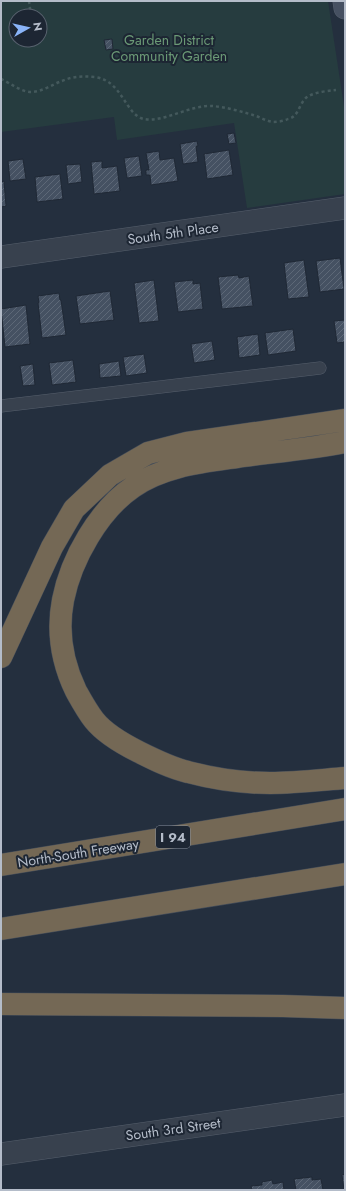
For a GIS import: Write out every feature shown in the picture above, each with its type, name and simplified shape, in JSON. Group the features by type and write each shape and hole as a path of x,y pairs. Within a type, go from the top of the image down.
{"highway":[{"path":"1,657 52,547 74,509 110,475 148,453 187,443 345,420"},
{"path":"340,445 184,465 157,474 134,486 111,505 96,526 82,550 66,585 60,615 61,644 68,674 80,698 94,720 110,735 128,747 187,772 231,781 270,783 345,778"},
{"name":"North-South Freeway","path":"1,865 345,809"},
{"path":"1,929 345,874"},
{"path":"1,1004 283,1006 345,1008"}],"main road":[{"path":"344,1 345,8"}],"street":[{"name":"South 5th Place","path":"1,257 345,208"},
{"name":"South 3rd Street","path":"1,1154 345,1105"}],"lane":[{"path":"1,406 320,368"}],"path":[{"path":"1,79 22,90 32,92 47,88 73,77 99,78 109,82 120,92 136,116 143,119 152,119 195,108 213,106 252,115 273,122 282,121 290,119 296,114 306,98 314,94 336,90"}],"green space":[{"name":"Garden District Community Garden","path":"1,1 328,1 345,113 345,194 247,208 234,123 117,140 114,117 1,132"}],"building":[{"path":"112,39 113,49 106,50 104,40"},
{"path":"234,133 236,143 229,144 227,134"},
{"path":"197,141 198,146 196,146 198,162 183,164 180,144"},
{"path":"229,150 233,175 207,179 204,154"},
{"path":"159,151 160,160 174,158 178,181 151,185 150,175 146,175 146,170 149,170 146,153"},
{"path":"139,156 142,176 127,178 124,158"},
{"path":"23,159 26,179 10,181 8,161"},
{"path":"102,161 102,168 117,166 120,191 94,194 91,162"},
{"path":"80,164 82,182 68,184 66,165"},
{"path":"60,174 63,199 37,202 35,177"},
{"path":"4,181 6,206 1,207 1,182"},
{"path":"340,258 344,289 320,292 316,261"},
{"path":"304,260 309,297 288,299 284,263"},
{"path":"238,275 239,278 249,276 253,306 222,309 218,277"},
{"path":"154,280 159,321 139,323 134,283"},
{"path":"193,280 193,284 200,283 203,309 178,312 174,282"},
{"path":"110,291 114,320 80,324 76,296"},
{"path":"59,293 66,335 42,338 38,296"},
{"path":"26,305 30,344 5,347 1,309"},
{"path":"345,320 345,342 337,343 334,321"},
{"path":"293,329 296,351 268,355 265,333"},
{"path":"258,334 260,355 239,358 237,337"},
{"path":"212,341 215,360 194,363 191,344"},
{"path":"144,354 147,373 126,376 123,357"},
{"path":"73,360 76,382 52,385 49,363"},
{"path":"119,361 121,376 100,378 99,364"},
{"path":"33,364 35,385 23,386 20,366"},
{"path":"345,1174 345,1190 344,1190 342,1175"},
{"path":"312,1177 312,1180 321,1179 323,1190 296,1190 294,1179"},
{"path":"272,1180 273,1184 283,1182 284,1190 252,1190 251,1186 262,1185 262,1182"}]}
